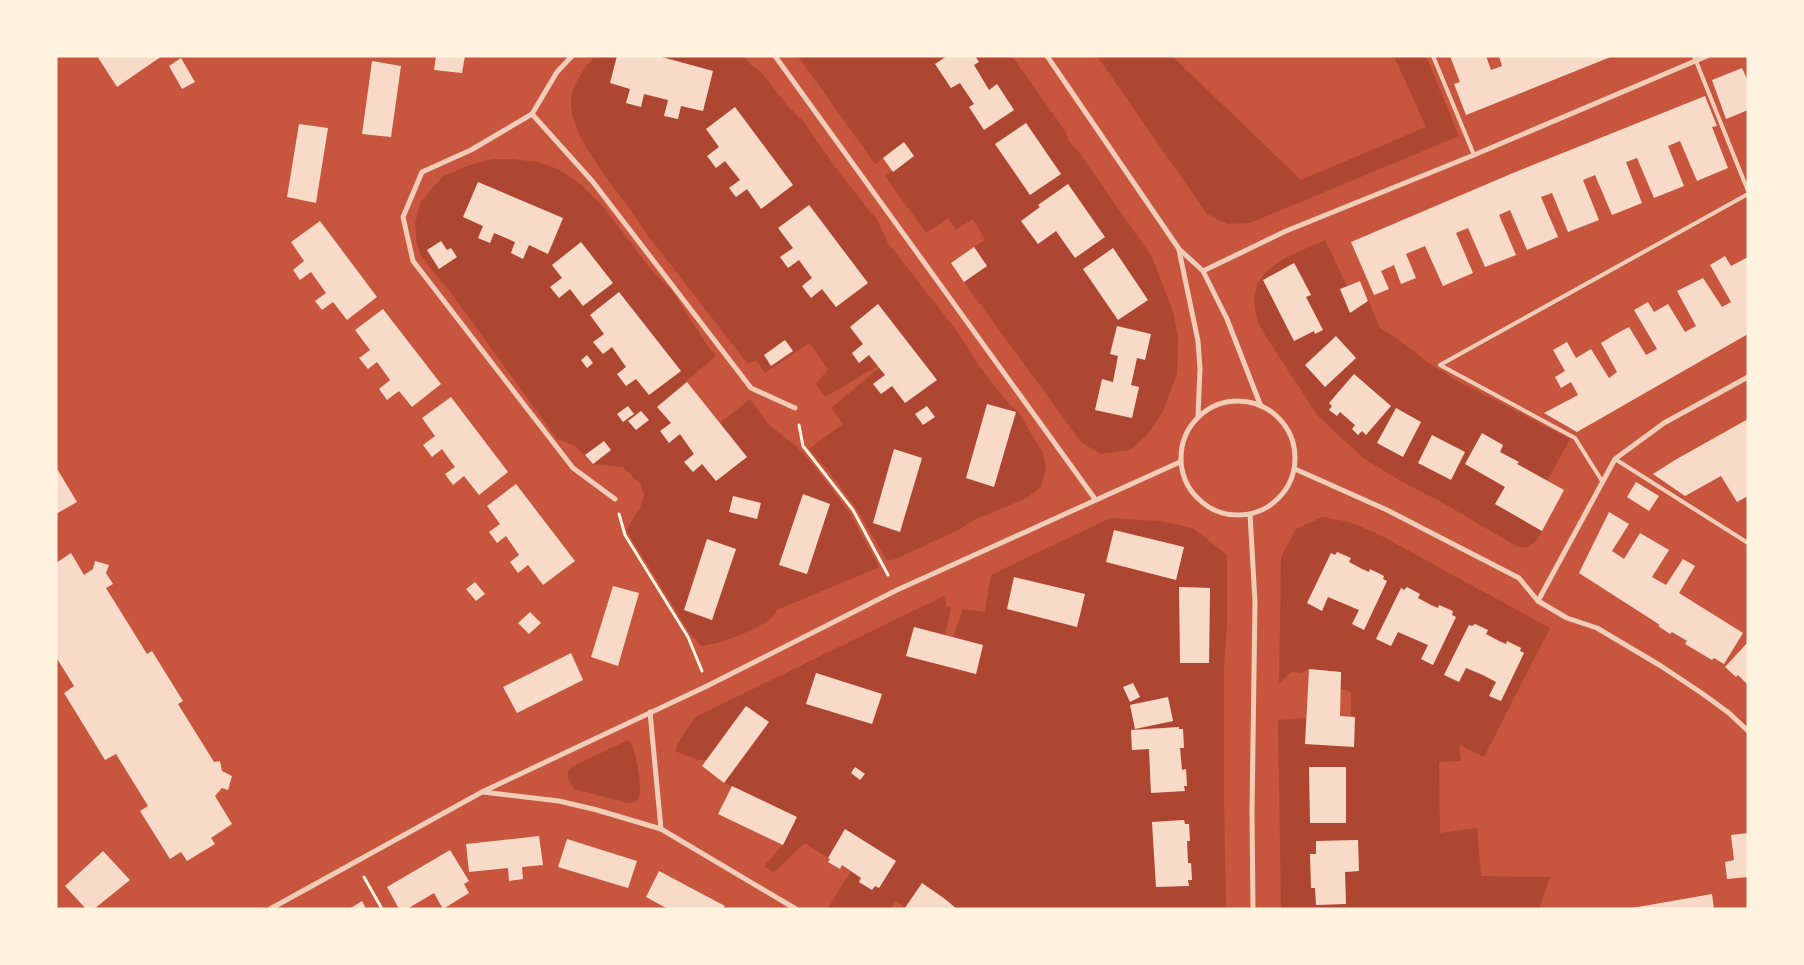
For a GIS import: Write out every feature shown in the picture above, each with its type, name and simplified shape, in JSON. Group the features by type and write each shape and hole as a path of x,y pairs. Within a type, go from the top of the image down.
{"street":[{"path":"572,56 558,72 532,114 471,150 422,172 404,216 413,261 573,468 614,498"},
{"path":"775,56 1096,499"},
{"path":"1047,56 1179,250 1203,272 1227,319 1260,404"},
{"path":"1203,272 1286,231 1474,154 1695,59 1707,56"},
{"path":"532,114 594,182 751,388 795,408"},
{"path":"1179,250 1198,341 1200,369 1198,416"},
{"path":"1538,601 1614,459 1664,423 1748,377"},
{"path":"1244,400 1260,404 1277,415 1289,430 1295,449 1295,469 1289,485 1279,498 1266,508 1250,514 1231,515 1212,509 1196,497 1185,481 1180,462 1182,445 1188,430 1198,416 1212,406 1227,401 1244,400"},
{"path":"270,909 482,792 708,686 896,590 1180,462"},
{"path":"1295,469 1387,510 1518,578 1538,601 1567,618 1597,628 1661,666 1703,694 1748,731"},
{"path":"1250,514 1255,602 1252,813 1253,909"},
{"path":"650,712 661,829"},
{"path":"482,792 559,802 597,810 661,829 796,909"}],"lane":[{"path":"1432,56 1474,154"},
{"path":"1602,481 1574,438 1440,365 1748,193 1695,59"},
{"path":"1614,459 1748,543"}],"path":[{"path":"795,408 802,446 853,510 896,590"},
{"path":"614,498 625,535 688,637 708,686"},
{"path":"355,861 382,909"}],"shaded area":[{"path":"595,56 617,56 610,83 630,89 626,103 641,107 644,94 668,100 665,116 678,119 681,106 703,111 713,71 658,56 744,56 751,65 761,72 786,104 803,121 838,171 877,220 888,243 956,330 979,366 1008,403 1019,413 1043,453 1046,468 1041,487 1027,498 974,520 960,529 896,559 887,561 856,508 809,449 843,424 831,408 879,368 885,375 873,384 881,394 892,386 905,403 936,379 878,304 850,327 863,344 852,354 859,363 869,355 878,366 825,397 816,384 828,369 809,343 765,373 757,361 747,363 646,233 588,151 579,133 573,116 572,94 580,76","holes":["735,107 793,185 762,208 747,189 736,197 729,188 740,180 725,161 719,147 706,129","810,205 867,283 836,307 822,289 811,298 803,286 812,278 799,260 788,268 780,257 793,248 779,228","988,404 994,486 966,478","894,450 922,458 900,531 873,523"]},
{"path":"798,56 947,56 936,64 951,88 960,83 974,104 969,107 984,130 1014,110 997,85 989,90 974,65 979,61 975,56 1012,56 1066,132 1068,140 1078,151 1152,257 1174,314 1178,339 1177,374 1163,411 1147,435 1130,450 1100,454 1081,442 964,282 987,266 974,247 985,240 973,219 956,230 948,218 926,233 885,176 914,156 904,142 875,164","holes":["1026,123 1061,174 1030,195 995,145","1068,184 1104,237 1075,258 1056,231 1038,244 1021,221 1040,207 1038,205","1113,248 1148,300 1118,320 1083,270","1117,326 1150,334 1137,358 1131,385 1139,387 1132,418 1095,410 1102,380 1113,382 1118,356 1110,354"]},
{"path":"1097,56 1172,56 1301,180 1426,127 1394,56 1426,56 1459,136 1250,223 1227,224 1207,214"},
{"path":"492,159 538,162 560,170 578,182 600,203 650,268 673,292 716,356 657,406 671,423 660,431 669,443 680,434 694,454 685,462 693,472 702,464 717,481 747,457 720,423 750,399 768,424 796,446 814,466 849,512 879,567 777,610 763,624 746,632 718,643 701,646 689,632 626,530 640,508 644,495 641,485 623,467 593,464 574,445 557,439 451,293 422,258 417,245 415,224 420,203 442,177 467,166","holes":["478,182 563,219 548,254 529,245 523,258 511,253 515,242 494,233 490,243 478,238 483,226 463,217","581,242 613,283 583,306 570,289 559,298 550,287 562,278","619,293 681,371 649,395 636,379 626,386 617,374 626,367 612,347 602,354 593,342 604,334 590,315","803,495 830,504 806,574 779,565","707,539 736,549 712,620 684,610"]},
{"path":"1325,240 1347,286 1360,281 1380,328 1454,379 1570,439 1547,481 1500,452 1503,445 1482,434 1465,464 1505,487 1495,504 1542,531 1537,540 1528,547 1518,547 1443,503 1397,479 1362,457 1318,416 1261,329 1255,310 1255,294 1260,281 1268,270 1280,261","holes":["1295,263 1311,294 1306,297 1323,330 1315,333 1314,331 1294,341 1263,280","1336,337 1356,358 1325,387 1305,365","1354,374 1362,431 1358,435 1352,429 1355,425 1340,412 1337,416 1330,410 1332,406 1329,404"]},
{"path":"1322,517 1350,522 1378,534 1550,628 1484,757 1459,745 1461,761 1439,762 1440,833 1477,828 1481,876 1550,877 1539,909 1281,909 1278,720 1306,718 1305,744 1354,746 1355,717 1351,716 1351,692 1341,689 1341,672 1309,669 1301,673 1292,672 1279,683 1281,557 1296,529","holes":["1338,552 1351,558 1349,562 1369,572 1370,569 1384,576 1352,624 1359,610 1328,597 1322,610 1307,603 1332,553 1335,555","1407,587 1420,594 1418,598 1438,608 1439,605 1453,611 1452,615 1456,617 1433,665 1421,659 1428,645 1398,632 1391,646 1376,639 1401,588 1404,590","1475,624 1488,630 1486,634 1506,644 1507,641 1521,647 1520,651 1524,653 1501,701 1489,696 1496,682 1466,668 1459,682 1444,675 1469,625","1309,767 1346,767 1346,822 1310,823","1358,840 1359,871 1345,872 1346,904 1316,905 1315,888 1311,888 1310,854 1316,854 1316,841"]},
{"path":"1110,518 1159,521 1193,528 1227,555 1227,625 1224,669 1226,909 957,909 922,883 905,907 896,901 890,909 829,909 851,871 861,878 859,882 872,890 875,886 879,888 896,861 845,829 828,858 805,843 774,872 764,866 783,845 796,817 724,783 769,722 746,706 706,760 698,760 675,751 678,743 695,717 944,596 947,607 951,607 945,635 914,627 906,656 976,674 983,645 953,637 963,609 985,612 991,575","holes":["1114,530 1184,547 1176,580 1106,562","1014,577 1085,594 1077,626 1007,609","1180,587 1210,588 1209,663 1180,663","816,673 882,694 872,724 806,703","1168,697 1173,721 1135,728 1130,705","1179,727 1179,729 1183,729 1184,747 1180,748 1182,770 1186,770 1187,785 1184,786 1184,791 1151,793 1149,749 1132,750 1131,730","1184,820 1185,824 1189,824 1190,840 1187,841 1188,863 1191,863 1192,879 1188,880 1189,885 1156,887 1152,822"]},
{"path":"626,741 631,742 638,771 640,795 636,801 628,803 574,789 568,778 568,770"}],"building":[{"path":"97,56 162,56 117,87"},
{"path":"436,56 465,56 462,73 434,70"},
{"path":"617,56 658,56 713,71 703,111 681,106 678,119 664,116 668,100 644,94 641,107 626,103 630,89 610,83"},
{"path":"947,56 975,56 979,62 974,65 989,90 997,84 1014,110 984,130 969,107 974,104 960,83 951,88 935,64"},
{"path":"1450,56 1486,56 1491,70 1502,66 1499,56 1613,56 1466,115 1454,84 1460,82"},
{"path":"181,58 195,82 182,89 169,66"},
{"path":"372,61 401,66 391,137 362,134"},
{"path":"1742,68 1748,81 1748,110 1726,119 1712,80"},
{"path":"1705,96 1717,126 1712,127 1728,168 1697,181 1680,141 1668,146 1684,186 1654,198 1637,158 1626,162 1642,203 1612,215 1595,175 1583,180 1599,220 1568,232 1552,193 1541,197 1558,237 1527,250 1510,210 1499,215 1516,255 1485,267 1468,228 1456,233 1473,273 1443,286 1425,246 1406,254 1416,278 1401,284 1394,265 1381,271 1389,289 1374,295 1351,242 1513,173"},
{"path":"735,107 793,185 761,209 747,189 736,197 729,188 740,180 725,161 716,168 707,156 719,147 706,129"},
{"path":"1026,123 1061,174 1030,195 995,144"},
{"path":"299,124 328,128 316,203 287,197"},
{"path":"904,142 914,156 893,172 883,158"},
{"path":"478,182 563,218 548,254 529,245 523,259 511,253 515,242 494,233 490,243 478,238 483,226 463,217"},
{"path":"1068,184 1105,237 1075,258 1056,231 1038,244 1021,221 1040,207 1038,205"},
{"path":"809,205 868,283 836,307 822,289 811,298 802,286 812,278 799,260 788,268 780,257 793,248 778,228"},
{"path":"320,221 377,297 347,320 333,302 322,310 315,301 326,293 311,272 300,280 293,270 304,261 291,242"},
{"path":"441,241 447,250 451,248 457,257 439,269 427,250"},
{"path":"581,242 613,283 583,306 570,289 559,298 550,287 562,278 552,265"},
{"path":"974,247 987,266 964,282 951,263"},
{"path":"1113,248 1148,300 1118,320 1083,269"},
{"path":"1725,256 1731,266 1748,257 1748,334 1577,432 1544,413 1578,395 1571,382 1561,388 1555,377 1565,371 1553,350 1567,342 1576,358 1591,349 1609,378 1617,372 1601,343 1614,335 1629,327 1646,355 1657,349 1634,310 1648,302 1654,312 1668,304 1685,332 1696,326 1677,291 1703,278 1722,307 1731,302 1710,265"},
{"path":"1294,263 1311,295 1306,297 1323,330 1315,334 1314,331 1294,341 1263,280"},
{"path":"1360,281 1368,301 1350,313 1340,289"},
{"path":"619,292 681,371 649,395 636,379 626,386 617,374 626,367 612,347 603,354 593,342 604,334 590,315"},
{"path":"878,304 937,380 905,403 892,386 881,394 873,384 885,375 869,355 859,363 852,353 863,344 850,327"},
{"path":"383,309 441,384 412,407 399,391 387,400 379,389 390,380 377,362 368,369 359,358 370,350 355,330"},
{"path":"1117,326 1151,334 1145,360 1137,358 1131,385 1139,387 1132,418 1095,410 1102,379 1113,382 1118,356 1110,354"},
{"path":"1336,336 1356,358 1325,387 1305,365"},
{"path":"785,340 793,351 771,366 764,355"},
{"path":"587,355 593,363 587,368 581,360"},
{"path":"1354,374 1391,406 1366,435 1362,431 1358,435 1352,429 1355,425 1340,412 1337,416 1329,410 1332,406 1329,403"},
{"path":"687,382 747,457 716,481 702,464 693,472 684,462 694,454 680,434 669,443 660,431 671,423 657,407"},
{"path":"451,397 508,472 479,495 464,476 453,485 445,474 455,467 442,449 432,457 423,445 435,436 422,418"},
{"path":"987,404 1016,412 994,487 966,478"},
{"path":"628,406 634,414 623,422 617,414"},
{"path":"927,406 935,417 923,425 915,414"},
{"path":"1396,408 1421,422 1403,457 1377,443"},
{"path":"641,411 649,420 636,430 628,421"},
{"path":"1748,419 1748,496 1737,502 1721,476 1685,496 1653,474 1675,460"},
{"path":"1482,433 1503,445 1500,452 1519,462 1517,464 1564,490 1542,531 1495,504 1505,487 1465,464"},
{"path":"1432,435 1465,452 1451,480 1418,463"},
{"path":"604,441 611,450 593,464 585,455"},
{"path":"894,449 922,458 900,532 873,523"},
{"path":"56,467 77,502 56,514"},
{"path":"1636,482 1659,496 1649,511 1627,497"},
{"path":"516,484 575,561 543,585 528,565 518,573 510,562 519,555 506,536 497,543 489,532 500,524 487,506"},
{"path":"803,494 830,504 807,574 779,565"},
{"path":"733,496 761,503 757,519 729,512"},
{"path":"1609,512 1629,524 1612,551 1624,559 1640,533 1669,550 1652,577 1666,585 1683,559 1695,566 1679,593 1743,633 1724,664 1714,658 1712,660 1685,644 1687,641 1672,632 1670,634 1658,626 1660,625 1579,573"},
{"path":"1114,530 1184,547 1176,580 1106,562"},
{"path":"707,539 736,549 712,620 684,610"},
{"path":"1337,552 1351,558 1349,562 1362,569 1369,572 1370,569 1384,576 1383,579 1387,581 1364,630 1352,624 1359,610 1328,597 1322,611 1307,603 1331,553 1335,555"},
{"path":"71,553 84,575 93,569 95,561 109,565 106,573 113,584 106,588 147,654 152,651 183,701 178,704 214,762 220,761 222,771 232,776 228,790 222,788 215,796 232,824 211,838 215,844 187,861 181,852 170,859 140,811 148,806 116,754 105,760 64,693 74,686 56,657 56,563"},
{"path":"1014,577 1085,594 1077,627 1007,609"},
{"path":"475,582 485,594 476,601 466,589"},
{"path":"613,586 639,593 618,666 591,657"},
{"path":"1179,587 1210,588 1209,663 1180,663"},
{"path":"1407,587 1420,594 1418,598 1438,608 1439,605 1453,611 1452,615 1456,617 1433,665 1421,659 1428,645 1398,632 1391,646 1376,639 1401,588 1404,590"},
{"path":"530,612 541,623 529,634 518,623"},
{"path":"1475,624 1488,630 1486,634 1506,644 1507,641 1521,648 1520,651 1524,653 1501,701 1489,696 1496,682 1483,675 1466,668 1459,682 1444,675 1469,625"},
{"path":"914,627 983,645 976,674 906,656"},
{"path":"1748,642 1748,685 1738,675 1736,677 1725,667"},
{"path":"571,653 583,680 517,713 503,687"},
{"path":"1309,669 1341,672 1340,716 1355,717 1354,747 1305,744"},
{"path":"816,673 882,694 872,724 806,704"},
{"path":"1133,683 1140,697 1130,702 1123,687"},
{"path":"1168,697 1173,721 1135,729 1130,705"},
{"path":"746,706 769,722 724,783 702,766"},
{"path":"1179,727 1179,729 1183,729 1184,748 1180,748 1182,770 1186,769 1187,786 1184,786 1185,791 1151,793 1149,749 1132,750 1131,730"},
{"path":"855,767 865,774 860,780 851,773"},
{"path":"1309,767 1346,767 1346,823 1310,823"},
{"path":"732,786 797,817 783,845 718,814"},
{"path":"1184,820 1185,824 1189,824 1190,841 1187,841 1188,863 1191,863 1192,880 1188,880 1189,886 1156,887 1152,822"},
{"path":"845,829 896,861 879,888 875,886 872,890 859,882 861,878 842,865 840,869 828,862 830,859 828,858"},
{"path":"1748,833 1748,877 1727,879 1725,862 1734,860 1731,835"},
{"path":"539,836 543,865 522,867 523,879 509,881 508,868 469,872 466,844"},
{"path":"567,839 637,861 628,888 558,867"},
{"path":"1358,840 1359,871 1345,872 1346,904 1316,905 1315,888 1311,888 1310,854 1316,854 1316,841"},
{"path":"450,850 469,881 464,884 469,893 443,909 434,893 407,909 399,909 387,887"},
{"path":"103,851 130,880 94,909 86,909 65,886"},
{"path":"659,871 725,906 723,909 668,909 646,897"},
{"path":"922,883 945,899 957,909 906,909"},
{"path":"1712,894 1714,909 1632,909 1632,908"},
{"path":"362,901 366,909 349,909"}]}
